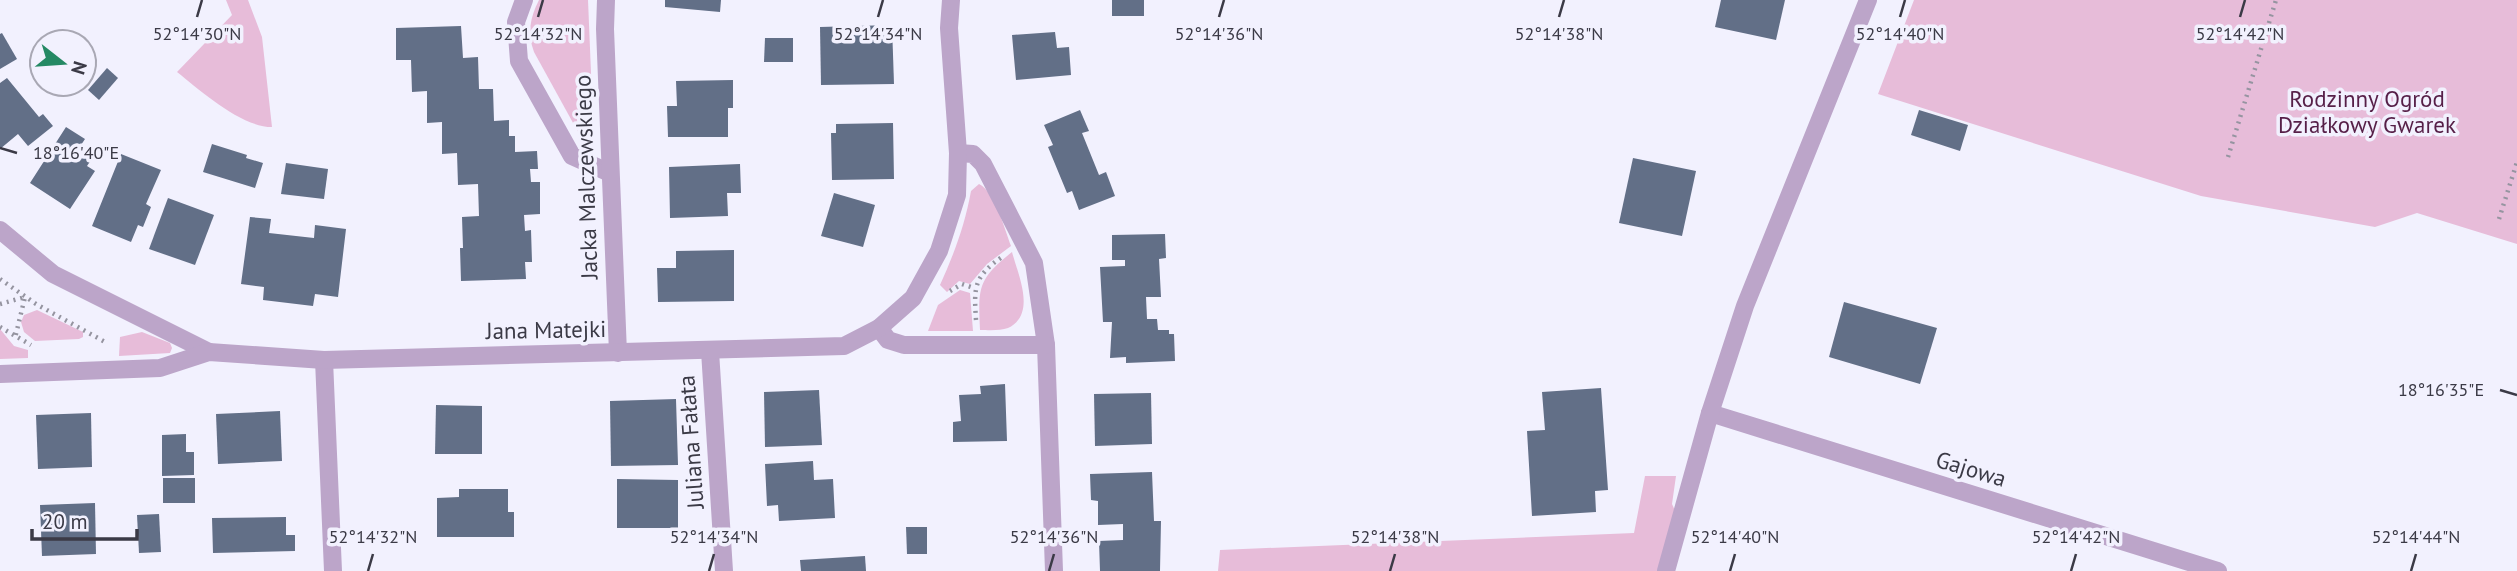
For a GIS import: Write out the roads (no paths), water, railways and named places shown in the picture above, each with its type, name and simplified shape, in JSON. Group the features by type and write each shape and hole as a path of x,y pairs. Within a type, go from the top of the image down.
{"street":[{"path":"524,0 516,22 519,61 572,156 610,173"},
{"name":"Jacka Malczewskiego","path":"607,0 605,29 618,353"},
{"name":"Jana Matejki","path":"0,374 160,368 209,352 324,360 844,346 879,328 912,298 939,251 957,195 958,153 951,68 951,0"},
{"path":"1666,571 1710,413 1745,306 1868,0"},
{"path":"958,153 973,154 983,164 1034,262 1046,345 1054,571"},
{"name":"Jana Matejki","path":"0,230 53,274 209,352"},
{"path":"879,328 888,340 904,345 1046,345"},
{"name":"Juliana Fałata","path":"710,351 724,571"},
{"path":"324,360 333,571"},
{"name":"Gajowa","path":"1710,413 2218,571"}],"park label":[{"name":"Rodzinny Ogród Działkowy Gwarek","path":"2367,112"}]}
